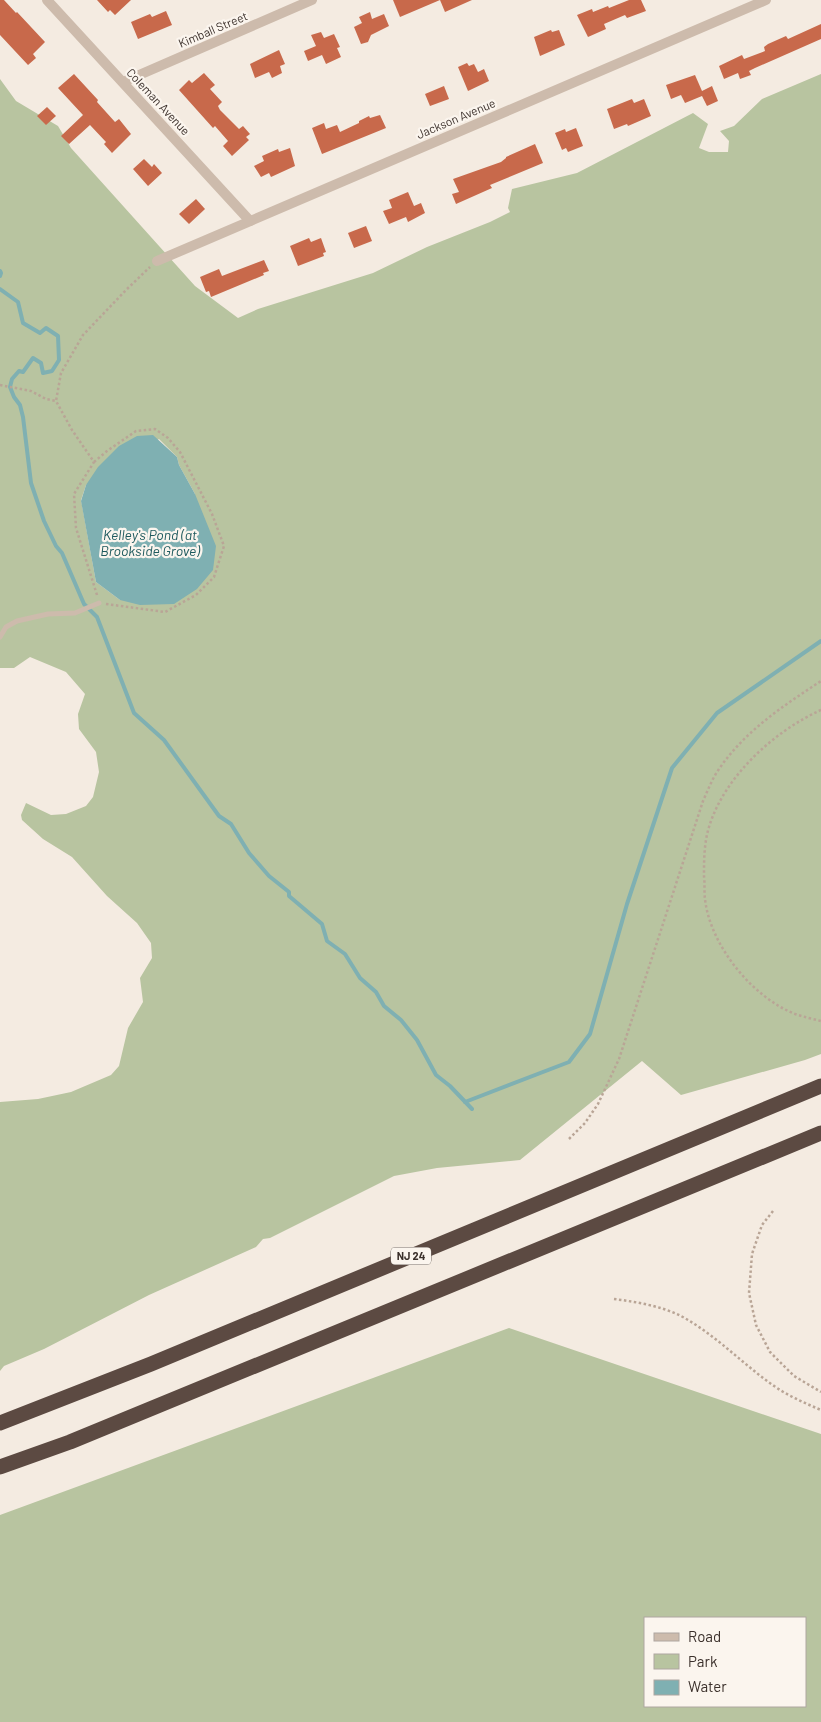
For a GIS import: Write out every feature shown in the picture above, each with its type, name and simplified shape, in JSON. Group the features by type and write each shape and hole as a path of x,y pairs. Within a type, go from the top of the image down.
{"highway":[{"name":"NJ 24","path":"0,1422 160,1360 821,1086"},
{"path":"0,1467 70,1442 821,1133"}],"street":[{"name":"Coleman Avenue","path":"47,0 250,221"},
{"name":"Kimball Street","path":"123,82 311,0"},
{"name":"Jackson Avenue","path":"157,261 766,0"}],"lane":[{"path":"0,637 6,627 17,620 48,614 75,613 99,603"}],"path":[{"path":"94,462 72,430 56,401 61,373 83,335 127,288 157,261"},
{"path":"0,385 31,391 46,399 56,401"},
{"path":"155,429 168,438 180,452 212,514 224,546 214,577 196,595 164,612 99,603 76,528 74,494 94,462 136,431 155,429"},
{"path":"569,1139 585,1123 598,1104 619,1059 703,801 717,771 734,748 757,726 782,706 821,681"},
{"path":"821,710 803,718 774,738 745,767 722,799 715,813 709,828 704,861 705,900 711,923 731,962 758,990 776,1003 795,1013 821,1021"},
{"path":"773,1211 762,1225 752,1254 749,1293 756,1325 770,1352 794,1376 821,1392"},
{"path":"614,1300 656,1307 680,1315 716,1339 780,1390 821,1410"}],"green space":[{"path":"821,74 821,1054 681,1095 642,1061 520,1160 437,1168 394,1176 270,1238 263,1239 256,1247 149,1295 44,1349 4,1366 0,1371 0,1102 38,1099 71,1092 111,1075 119,1066 128,1028 143,1002 140,978 152,958 151,943 137,923 107,896 72,857 43,839 22,820 21,815 26,803 51,815 66,814 86,806 93,797 99,772 96,752 79,729 78,714 85,694 66,672 30,657 14,668 0,668 0,79 16,101 58,126 71,148 195,286 238,318 258,309 373,273 427,247 490,222 510,212 508,208 512,189 577,173 693,113 708,124 699,148 709,152 728,152 729,141 720,131 734,126 762,99","holes":["159,439 177,457 179,465 195,494 120,600 96,582 81,500 86,485"]},
{"path":"509,1328 821,1434 821,1722 0,1722 0,1515"}],"water":[{"name":"Kelley's Pond (at Brookside Grove)","path":"153,435 177,457 179,465 195,494 216,546 213,570 197,589 174,604 140,605 120,600 96,582 81,501 86,485 98,467 119,446 137,436"}],"building":[{"path":"0,0 4,0 17,12 45,42 33,54 36,58 28,65 0,35"},
{"path":"97,0 131,0 115,15 110,10 108,12"},
{"path":"393,0 440,0 400,17"},
{"path":"440,0 472,0 445,12"},
{"path":"629,0 641,0 646,11 627,18 625,15 604,24 606,29 588,37 577,15 592,9 593,12 608,6 609,8"},
{"path":"166,11 172,25 138,39 131,22 150,14 152,17"},
{"path":"370,12 372,19 384,14 389,26 371,35 368,42 361,44 354,27 362,23 359,17"},
{"path":"821,24 821,39 749,71 751,75 740,79 738,73 724,79 719,66 742,55 744,59 765,51 764,47 768,44 786,36 788,39"},
{"path":"551,30 552,32 559,30 565,45 540,56 534,37"},
{"path":"321,32 324,38 334,34 340,47 337,48 341,57 326,64 322,55 308,61 304,51 316,46 311,35"},
{"path":"279,50 285,64 280,66 282,73 272,78 269,72 255,78 250,64"},
{"path":"467,63 469,66 474,64 478,72 484,69 489,81 468,91 458,67"},
{"path":"204,73 215,85 210,89 222,102 218,106 220,110 239,129 243,126 250,134 246,137 249,140 232,156 223,146 228,141 215,126 213,128 179,90 189,80 192,83"},
{"path":"74,74 115,122 119,119 131,134 112,153 104,144 106,142 90,125 69,144 61,136 83,115 58,88"},
{"path":"695,75 702,91 712,86 718,101 707,106 702,96 685,103 681,95 671,99 666,85"},
{"path":"444,86 449,99 430,106 425,94"},
{"path":"632,99 634,103 644,99 651,116 628,126 627,124 614,129 607,109"},
{"path":"47,107 56,116 46,125 37,116"},
{"path":"380,115 386,128 322,154 312,128 324,123 326,129 337,125 340,132 369,116 370,118"},
{"path":"576,128 583,146 568,152 566,148 562,150 555,133 565,129 566,132"},
{"path":"535,144 543,163 490,185 492,188 456,204 452,194 459,192 453,179 501,162 506,157"},
{"path":"290,148 295,166 271,177 269,173 261,177 254,166 264,161 262,156 278,149 279,152"},
{"path":"144,159 152,167 154,164 162,173 148,186 133,169"},
{"path":"408,192 414,206 421,203 425,213 408,222 406,217 389,224 383,211 392,208 389,200"},
{"path":"196,199 205,209 189,224 179,214"},
{"path":"366,226 372,241 354,248 348,233"},
{"path":"309,238 311,242 321,238 326,252 323,253 324,256 298,266 290,246"},
{"path":"264,260 269,271 263,273 264,275 211,297 209,291 206,292 200,277 219,269 222,276"}],"waterway":[{"path":"0,271 0,276"},
{"path":"0,289 18,302 23,323 40,333 46,328 58,336 59,360 52,371 43,373 41,363 33,358 23,372 19,371 12,379 10,387 20,405 31,483 44,521 56,546 62,553 84,604 97,617 134,713 164,740 219,816 231,824 249,853 269,876 289,892 289,896 322,924 327,941 345,954 360,978 376,992 384,1006 401,1020 417,1040 436,1075 450,1086 472,1109"},
{"path":"465,1102 569,1062 590,1034 627,904 672,768 717,713 821,641"}]}
